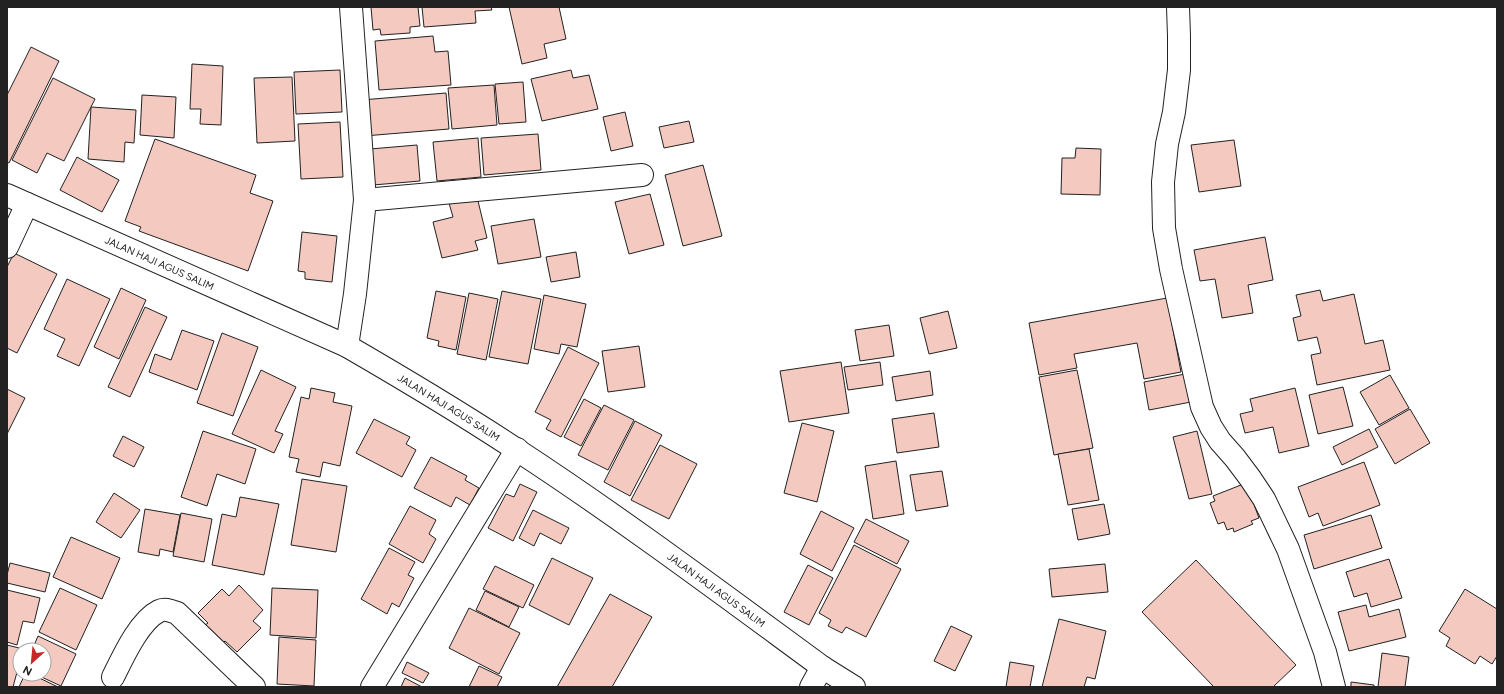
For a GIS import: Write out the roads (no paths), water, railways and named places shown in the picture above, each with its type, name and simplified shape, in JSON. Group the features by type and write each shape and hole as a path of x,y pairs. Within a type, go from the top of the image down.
{"street":[{"path":"347,346 355,294 365,200 351,7"},
{"path":"1178,7 1178,70 1174,112 1167,144 1163,182 1164,228 1171,269 1202,407 1211,427 1220,441 1235,458 1264,499 1288,549 1325,652 1334,687"},
{"path":"365,200 642,175"},
{"name":"JALAN HAJI AGUS SALIM","path":"7,195 347,346 399,376 516,449 629,526 822,667 854,687"},
{"path":"7,247 27,204"},
{"path":"372,687 516,449"},
{"path":"113,677 129,646 147,621 160,610 168,610 177,613 254,687"},
{"path":"811,687 822,667"}]}
